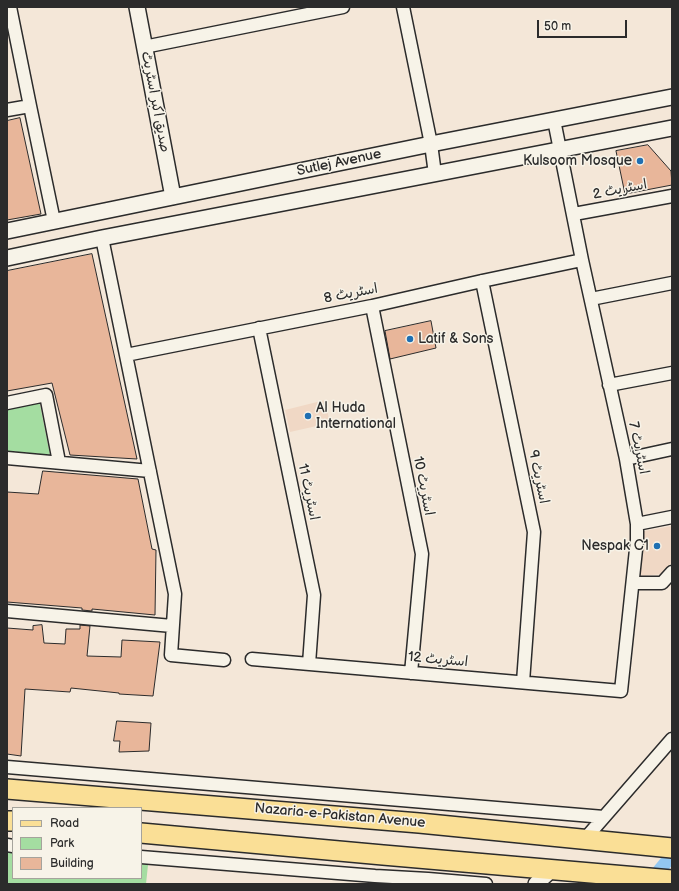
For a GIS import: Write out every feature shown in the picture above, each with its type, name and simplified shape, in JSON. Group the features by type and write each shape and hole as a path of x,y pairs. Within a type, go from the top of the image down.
{"main road":[{"name":"Nazaria-e-Pakistan Avenue","path":"7,789 419,823 672,848"},
{"path":"142,833 672,880"}],"street":[{"path":"10,7 54,221"},
{"name":"صدیق اکبر اسٹریٹ","path":"137,7 173,197"},
{"path":"144,47 342,7"},
{"path":"404,7 431,144 434,174"},
{"name":"Sutlej Avenue","path":"7,231 431,144 672,97"},
{"path":"7,110 30,106"},
{"name":"اسٹریٹ 7","path":"554,120 582,260 626,460 637,524 633,583 621,691"},
{"name":"Sutlej Avenue","path":"7,258 102,238 672,128"},
{"name":"اسٹریٹ 2","path":"574,214 672,196"},
{"path":"102,238 175,594 171,655 224,660"},
{"name":"اسٹریٹ 8","path":"126,355 372,306 582,260"},
{"name":"اسٹریٹ 9","path":"482,281 534,532 523,682"},
{"path":"591,299 672,283"},
{"name":"اسٹریٹ 10","path":"372,306 422,554 411,673"},
{"name":"اسٹریٹ 11","path":"259,328 314,595 309,664"},
{"path":"609,386 672,373"},
{"path":"7,402 46,395 58,462"},
{"path":"626,460 672,449"},
{"path":"7,458 150,471"},
{"path":"637,524 672,517"},
{"path":"633,583 662,584 672,572"},
{"path":"7,611 172,626"},
{"name":"اسٹریٹ 12","path":"252,659 621,691"},
{"path":"584,840 672,740"},
{"path":"7,767 604,816"},
{"path":"142,857 371,880 428,879 486,884"},
{"path":"536,884 552,869"}],"shaded area":[{"name":"Al Huda International","path":"325,400 330,423 290,432 285,410"},
{"name":"Nespak C1","path":"672,526 672,562 662,574 639,576 644,531"}],"green space":[{"path":"39,400 50,455 7,451 7,407"},
{"path":"7,852 12,853 12,879 142,879 142,864 148,865 146,884 7,884"}],"building":[{"path":"20,118 41,214 7,220 7,121"},
{"name":"Kulsoom Mosque","path":"648,145 671,171 672,185 625,194 616,151"},
{"path":"92,254 137,459 70,455 52,383 7,391 7,271"},
{"name":"Latif & Sons","path":"431,321 436,348 390,359 385,331"},
{"path":"43,471 138,479 152,549 156,550 155,615 92,609 92,611 82,610 82,608 7,602 7,492 38,494"},
{"path":"42,625 44,643 65,644 66,629 80,629 80,625 90,626 87,656 121,657 122,640 160,642 153,696 119,694 71,688 70,692 25,689 21,756 7,754 7,628 33,630 33,626"},
{"path":"117,721 151,723 149,751 119,752 120,741 114,741"}],"waterway":[{"path":"649,883 672,855"}],"place":[{"name":"Kulsoom Mosque","path":"640,161"},
{"name":"Latif & Sons","path":"410,339"},
{"name":"Al Huda International","path":"308,416"},
{"name":"Nespak C1","path":"657,546"}]}
